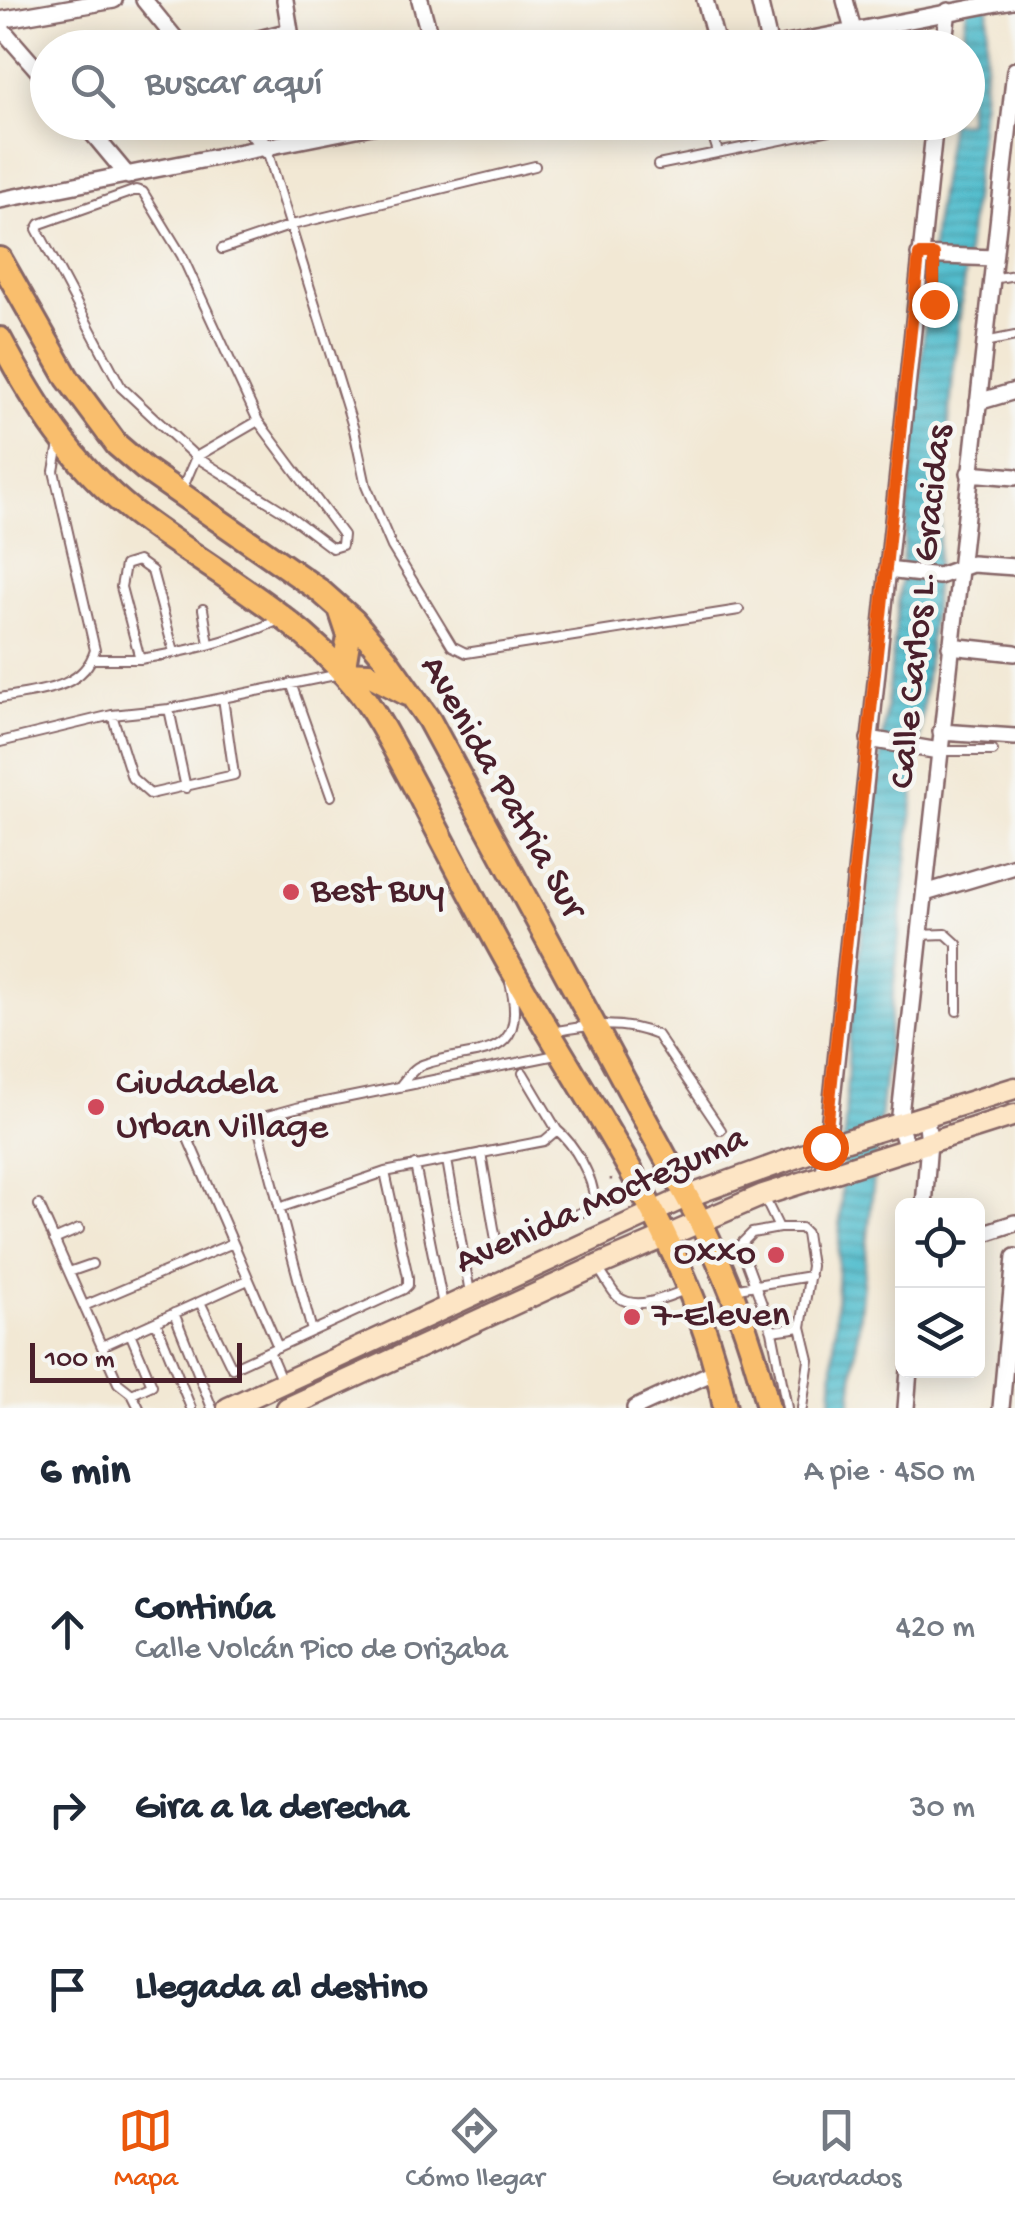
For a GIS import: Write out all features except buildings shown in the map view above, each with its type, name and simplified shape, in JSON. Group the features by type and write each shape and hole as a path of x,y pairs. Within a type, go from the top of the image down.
{"main road":[{"name":"Avenida Patria Sur","path":"0,259 92,415 117,445 145,470 319,590 386,659 414,699 595,1023 715,1254 744,1286 776,1399"},
{"name":"Avenida Patria Sur","path":"0,339 33,401 60,439 131,510 284,618 343,673 391,742 500,949 666,1239 718,1370 724,1408"},
{"path":"340,608 348,636 343,673 370,674 414,699"}],"street":[{"path":"30,60 0,24 114,0"},
{"path":"144,0 168,30"},
{"path":"284,0 290,30"},
{"path":"420,0 428,30"},
{"path":"705,0 713,30"},
{"path":"759,0 765,30"},
{"path":"845,0 853,30 966,7 1005,4"},
{"path":"946,30 948,11"},
{"name":"Calle Carlos L. Gracidas","path":"907,1149 891,1126 925,893 932,750 941,732 992,278 986,257 1007,213 1015,70"},
{"path":"98,140 128,176"},
{"path":"259,140 267,150"},
{"path":"0,200 312,140"},
{"path":"828,1174 927,255 934,140"},
{"path":"927,255 986,257"},
{"path":"978,402 1015,391"},
{"path":"969,474 1015,477"},
{"path":"892,571 939,576 972,564 1015,567"},
{"path":"950,646 1015,653"},
{"path":"941,732 1015,738"},
{"path":"874,740 932,750"},
{"path":"925,893 1015,866"},
{"name":"Avenida Moctezuma","path":"228,1408 686,1197 833,1145 1015,1088"},
{"path":"925,1198 929,1142 926,1116"},
{"name":"Avenida Moctezuma","path":"287,1408 763,1195 1015,1116"},
{"path":"985,1232 1015,1223"},
{"path":"1001,1408 1009,1378 1015,1256"},
{"path":"635,1408 718,1370"},
{"path":"906,1408 908,1378"}],"lane":[{"path":"716,140 718,152"},
{"path":"658,164 778,140"},
{"path":"267,150 354,430 366,486 392,546 456,650 466,652 739,610"},
{"path":"222,249 292,225 535,166"},
{"path":"127,192 143,192 182,256 258,421 343,535 342,545 332,548 283,511 196,456 121,388 38,234 40,224 127,192"},
{"path":"927,255 934,304"},
{"path":"992,278 1015,275"},
{"path":"984,342 1015,336"},
{"path":"180,493 196,456 258,421"},
{"path":"0,698 64,686 76,678 94,650 54,471 60,439"},
{"path":"140,659 120,581 123,569 132,563 142,563 152,570 174,652"},
{"path":"203,608 209,644"},
{"path":"92,658 140,659 174,652 246,634 284,618"},
{"path":"0,742 112,715 169,710 343,673"},
{"path":"291,684 332,796"},
{"path":"112,715 132,778 150,794 234,775 223,698"},
{"path":"169,710 186,788"},
{"path":"932,750 993,751"},
{"path":"919,935 946,934 957,944 957,1011"},
{"path":"400,1086 418,1066 487,1052 500,1047 508,1037 515,1016 512,988 500,949"},
{"path":"548,1033 595,1023 643,1029 656,1035 721,1130"},
{"path":"312,1332 256,1119 560,1054"},
{"path":"480,1154 496,1240 503,1245 582,1212 594,1200 594,1189 572,1147 522,1073"},
{"path":"279,1208 385,1172 544,1141 557,1130"},
{"path":"186,1134 248,1280 283,1384"},
{"path":"447,1160 470,1297"},
{"path":"415,1165 444,1310"},
{"path":"200,1302 232,1368 408,1285 385,1172"},
{"path":"763,1195 779,1228"},
{"path":"39,1205 118,1382 132,1394 139,1408"},
{"path":"715,1254 740,1245 752,1233 779,1228 801,1228 806,1233 810,1276 801,1327 809,1360 802,1408"},
{"path":"54,1240 79,1229"},
{"path":"84,1306 233,1243"},
{"path":"740,1245 744,1286 772,1331 767,1359"},
{"path":"69,1272 92,1264"},
{"path":"597,1266 618,1296 630,1301 646,1304 689,1289"},
{"path":"744,1286 810,1276"},
{"path":"102,1346 248,1280"},
{"path":"174,1314 212,1408"},
{"path":"156,1322 191,1408"},
{"path":"772,1331 801,1327"},
{"path":"130,1333 152,1385 132,1394"},
{"path":"787,1408 776,1399 806,1385"}],"path":[{"path":"594,1240 608,1223 610,1174"}],"water":[{"path":"968,0 989,0 985,64 985,30 964,30"},
{"path":"947,140 980,140 850,1408 831,1408 849,1041 899,596 934,227"}],"place":[{"name":"Best Buy","path":"291,892"},
{"name":"Ciudadela Urban Village","path":"96,1107"},
{"name":"Oxxo","path":"776,1255"},
{"name":"7-Eleven","path":"632,1317"}],"route":[{"path":"825,1147 919,255 934,255 934,304"}]}
